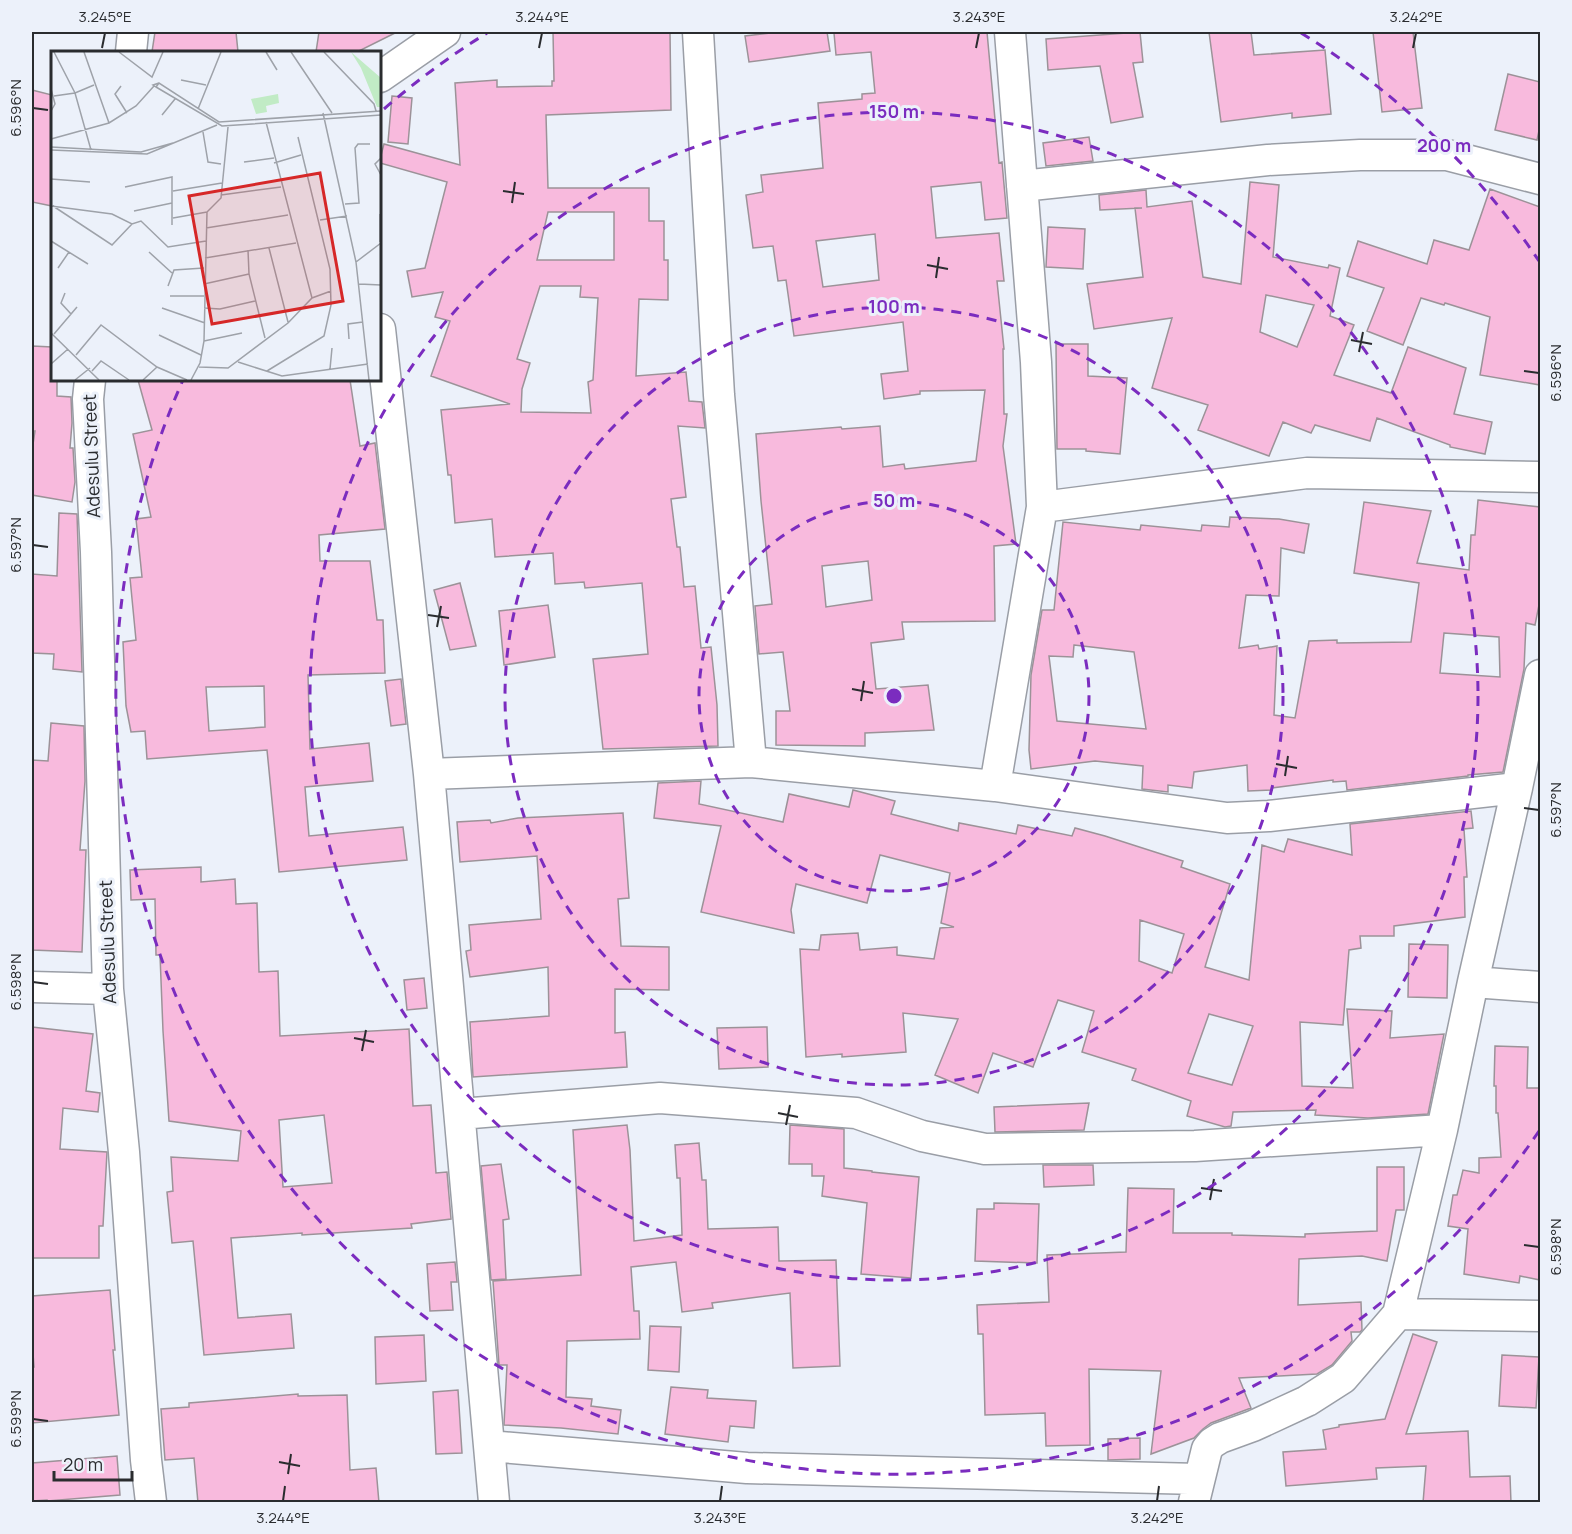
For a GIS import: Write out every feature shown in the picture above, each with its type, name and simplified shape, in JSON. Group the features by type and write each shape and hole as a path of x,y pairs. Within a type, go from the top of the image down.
{"street":[{"path":"131,51 134,32"},
{"path":"381,76 445,32"},
{"path":"698,32 719,395 751,762"},
{"path":"995,786 1041,507 1036,362 1010,32"},
{"path":"1022,186 1268,160 1360,155 1448,155 1540,179"},
{"path":"381,338 429,774 494,1503"},
{"name":"Adesulu Street","path":"90,381 88,399 96,552 108,988 124,1152 151,1503"},
{"path":"1041,507 1307,473 1540,477"},
{"path":"489,1446 747,1468 1196,1491 1207,1449 1212,1443 1307,1401 1343,1378 1398,1314 1442,1130 1540,675"},
{"path":"429,774 751,762 995,786 1227,818 1269,816 1517,788"},
{"path":"1473,982 1540,987"},
{"path":"32,987 108,988"},
{"path":"460,1114 660,1098 856,1113 922,1136 986,1149 1195,1146 1442,1130"},
{"path":"1398,1314 1540,1316"}],"building":[{"path":"155,32 236,32 238,51 152,51"},
{"path":"319,32 397,32 359,51 316,51"},
{"path":"553,32 670,32 671,110 546,115 548,188 649,188 649,221 664,221 664,260 668,260 668,300 639,299 636,376 686,372 689,401 702,402 705,428 678,426 686,497 671,499 677,547 680,547 684,587 695,586 701,648 711,647 717,705 718,746 603,749 593,659 648,654 642,583 585,588 584,582 555,584 553,553 495,557 492,519 455,523 451,475 448,475 441,410 510,404 431,376 450,321 435,317 443,292 412,297 407,271 425,268 447,182 381,163 381,155 384,144 460,165 455,83 497,80 497,87 552,86 552,81 554,81","holes":["548,212 614,212 614,260 537,260","540,286 581,286 580,297 598,298 593,380 588,382 591,413 521,412 522,389 530,363 517,359"]},
{"path":"779,32 827,32 830,51 749,62 745,36"},
{"path":"987,32 999,163 1002,162 1007,218 985,220 981,182 931,187 936,238 999,233 1004,281 997,281 1004,349 1004,414 1007,414 1003,446 1016,544 994,546 995,621 902,622 904,639 871,643 876,689 928,685 934,730 865,733 865,746 776,745 776,711 790,711 783,652 759,654 755,606 772,604 756,434 880,426 883,467 904,464 905,469 976,461 985,390 920,391 920,394 884,399 881,374 908,371 903,322 794,336 786,280 778,281 773,246 753,248 746,195 763,192 761,175 823,168 818,103 862,99 862,94 875,93 871,52 836,55 834,33","holes":["875,234 879,280 823,287 816,241","868,561 872,600 826,607 822,566"]},
{"path":"1140,32 1143,62 1133,63 1143,117 1111,123 1100,66 1048,70 1046,39"},
{"path":"1209,32 1251,32 1254,55 1325,50 1331,114 1292,118 1292,113 1221,122"},
{"path":"1373,32 1413,32 1422,108 1382,112"},
{"path":"1508,74 1540,82 1540,126 1537,140 1495,130"},
{"path":"32,90 51,95 51,206 32,202"},
{"path":"392,96 412,98 408,144 388,142"},
{"path":"1089,137 1093,161 1046,166 1043,143"},
{"path":"1250,182 1279,185 1273,257 1328,268 1329,265 1340,268 1330,316 1354,325 1334,375 1391,393 1408,347 1466,368 1454,414 1492,422 1485,454 1450,447 1450,445 1377,418 1370,441 1315,425 1311,433 1283,422 1269,456 1198,430 1208,405 1152,388 1172,318 1094,329 1087,284 1143,277 1135,208 1100,210 1099,195 1146,190 1147,207 1192,201 1203,277 1241,284","holes":["1266,295 1314,305 1297,347 1260,332"]},
{"path":"1490,189 1540,207 1540,385 1480,375 1490,317 1421,298 1403,345 1367,331 1384,288 1347,276 1358,241 1427,264 1434,240 1469,250"},
{"path":"1048,227 1085,229 1083,269 1046,267"},
{"path":"1056,344 1088,344 1088,376 1127,378 1120,454 1086,451 1086,449 1057,449"},
{"path":"32,346 51,347 51,381 57,381 57,396 71,397 70,448 73,448 75,482 72,502 32,495 32,451 35,431 32,431"},
{"path":"138,381 350,381 360,446 375,443 385,529 319,535 320,561 370,561 377,620 383,620 385,673 308,675 310,749 369,743 373,781 305,787 309,836 403,827 407,860 279,872 267,750 147,759 145,731 131,732 126,706 123,642 136,640 130,578 142,577 136,519 151,517 133,434 152,430","holes":["264,686 265,727 209,731 206,687"]},
{"path":"1478,500 1540,507 1540,600 1535,625 1526,623 1524,669 1503,772 1347,790 1346,781 1333,782 1333,780 1272,788 1272,790 1248,791 1247,765 1194,772 1192,788 1168,785 1168,792 1142,789 1143,766 1095,761 1031,769 1029,750 1031,675 1042,610 1054,610 1063,522 1140,530 1141,525 1201,531 1202,525 1229,527 1230,517 1279,519 1309,524 1304,553 1281,548 1279,596 1246,595 1239,648 1258,645 1259,649 1277,646 1274,715 1295,718 1309,641 1411,642 1419,583 1354,573 1364,502 1431,511 1417,563 1469,570 1471,535 1475,535","holes":["1444,633 1499,637 1500,677 1440,673","1074,645 1134,652 1146,729 1057,721 1049,656 1073,657"]},
{"path":"59,513 77,514 82,672 53,669 54,654 32,653 32,574 57,576"},
{"path":"460,583 476,646 450,650 434,590"},
{"path":"548,605 555,657 504,665 499,611"},
{"path":"401,679 406,724 391,726 385,681"},
{"path":"51,723 84,726 85,781 80,850 86,850 82,952 32,950 32,760 48,761"},
{"path":"701,781 699,804 783,822 789,794 849,807 853,790 895,801 891,814 958,831 959,823 1016,834 1018,825 1072,836 1075,828 1183,861 1181,867 1230,884 1205,967 1249,980 1262,845 1284,852 1288,839 1352,855 1350,824 1471,811 1473,828 1464,829 1467,877 1464,877 1465,917 1394,926 1394,936 1360,936 1361,948 1349,950 1343,1025 1300,1022 1302,1086 1353,1088 1347,1009 1392,1011 1390,1038 1444,1034 1428,1114 1368,1118 1315,1115 1316,1110 1233,1112 1231,1126 1225,1127 1187,1116 1191,1101 1132,1080 1136,1069 1082,1052 1094,1011 1058,1000 1033,1067 993,1053 978,1093 935,1075 958,1019 903,1013 906,1052 806,1057 800,949 819,950 821,935 858,933 860,950 897,947 897,955 934,959 940,928 954,927 941,923 950,873 880,855 867,903 796,884 791,910 794,933 701,912 721,826 654,818 658,783","holes":["1140,920 1184,934 1172,973 1139,961","1209,1014 1253,1026 1232,1085 1188,1073"]},
{"path":"623,813 629,898 618,899 621,946 669,947 669,990 615,989 615,1033 625,1032 627,1067 473,1077 470,1022 549,1016 548,967 470,977 466,951 471,950 469,925 541,919 537,856 460,862 457,822 490,820 491,823 518,818"},
{"path":"201,867 201,882 235,879 236,904 257,903 259,972 278,971 280,1036 409,1029 413,1106 431,1105 436,1173 447,1172 451,1219 411,1224 412,1228 231,1238 238,1318 291,1314 294,1348 204,1355 193,1241 172,1243 167,1192 173,1191 171,1157 238,1161 241,1131 169,1121 160,955 156,955 155,899 131,900 130,870","holes":["324,1115 332,1183 283,1187 279,1120"]},
{"path":"1409,944 1448,945 1447,998 1408,997"},
{"path":"424,978 427,1008 407,1010 404,980"},
{"path":"32,1027 93,1034 86,1091 100,1093 98,1112 63,1108 60,1149 107,1152 103,1226 99,1226 99,1258 32,1258"},
{"path":"767,1027 768,1067 719,1069 717,1028"},
{"path":"1495,1046 1528,1047 1527,1088 1540,1088 1540,1280 1520,1276 1519,1283 1464,1274 1468,1229 1448,1226 1453,1195 1457,1195 1463,1170 1479,1173 1479,1158 1501,1157 1498,1113 1496,1113 1496,1086 1494,1086"},
{"path":"1089,1103 1084,1130 995,1132 994,1107"},
{"path":"627,1125 634,1241 682,1235 680,1178 677,1178 675,1145 699,1143 702,1180 706,1180 708,1229 778,1227 779,1261 836,1260 840,1366 793,1368 790,1293 712,1303 713,1308 682,1312 676,1262 631,1267 634,1311 639,1311 640,1339 567,1341 566,1397 592,1399 591,1406 621,1410 618,1434 504,1425 507,1365 499,1365 493,1281 581,1275 573,1130"},
{"path":"790,1125 844,1129 844,1168 919,1177 911,1278 861,1274 867,1203 822,1196 824,1176 812,1176 812,1164 789,1164"},
{"path":"501,1164 509,1219 503,1220 506,1279 491,1280 481,1166"},
{"path":"1043,1165 1093,1165 1094,1185 1044,1187"},
{"path":"1377,1167 1404,1167 1404,1210 1396,1210 1387,1261 1362,1256 1299,1259 1298,1305 1361,1302 1362,1330 1351,1332 1352,1341 1332,1365 1317,1374 1239,1378 1251,1408 1211,1423 1194,1438 1151,1454 1161,1371 1089,1369 1090,1445 1046,1446 1045,1413 985,1415 983,1334 978,1334 977,1305 1049,1302 1047,1255 1126,1252 1128,1188 1174,1189 1173,1233 1305,1237 1305,1234 1377,1231"},
{"path":"994,1203 1039,1204 1037,1263 975,1261 977,1209 994,1209"},
{"path":"455,1262 457,1282 451,1282 453,1310 430,1311 427,1264"},
{"path":"110,1290 119,1415 32,1423 32,1367 34,1367 32,1296"},
{"path":"650,1326 681,1327 679,1372 648,1370"},
{"path":"1413,1334 1437,1342 1406,1434 1468,1431 1470,1477 1510,1476 1511,1503 1423,1503 1426,1466 1376,1468 1377,1479 1286,1486 1283,1452 1326,1449 1323,1430 1339,1427 1339,1425 1385,1419"},
{"path":"424,1335 426,1381 376,1384 375,1337"},
{"path":"1502,1355 1539,1357 1536,1408 1499,1406"},
{"path":"671,1387 708,1390 707,1398 756,1401 754,1428 730,1426 728,1442 665,1434"},
{"path":"458,1390 462,1453 436,1454 433,1392"},
{"path":"298,1394 298,1396 347,1395 350,1470 376,1468 379,1503 198,1503 194,1458 165,1460 161,1409 189,1407 189,1403"},
{"path":"1140,1438 1140,1459 1108,1460 1108,1439"},
{"path":"117,1456 120,1495 32,1501 32,1463"}]}
